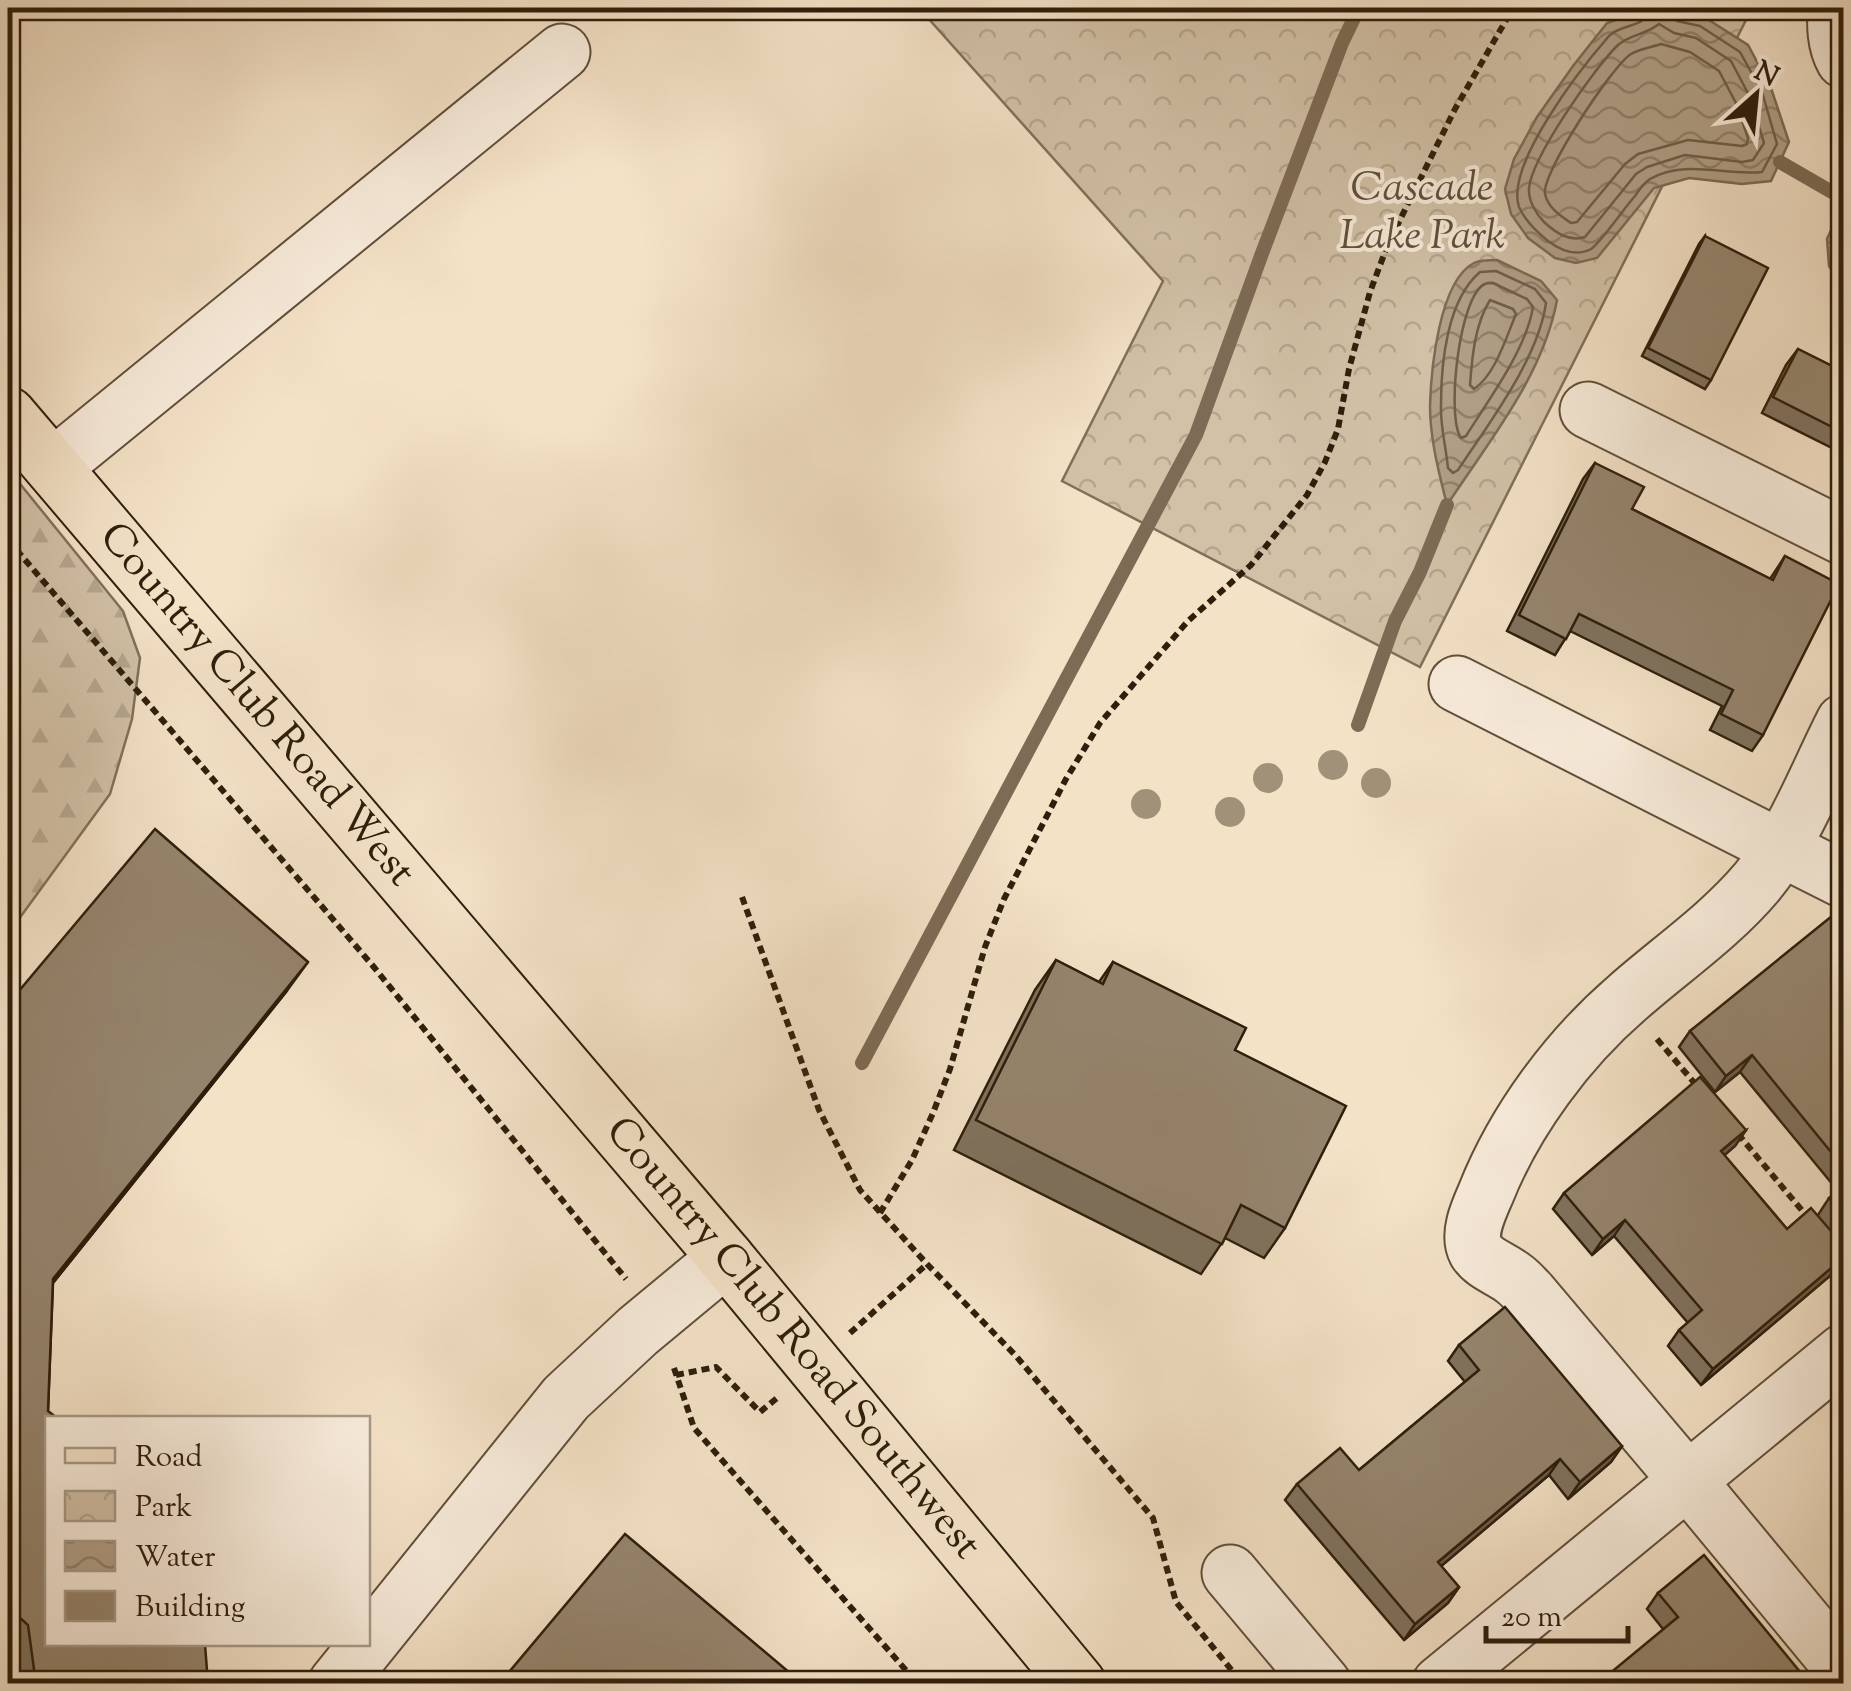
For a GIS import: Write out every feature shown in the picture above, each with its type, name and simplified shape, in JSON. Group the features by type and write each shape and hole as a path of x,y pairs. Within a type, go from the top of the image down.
{"main road":[{"name":"Country Club Road West","path":"8,415 503,996"},
{"name":"Country Club Road Southwest","path":"503,996 726,1258 1078,1684"}],"street":[{"path":"1836,8 1835,28 1844,60"},
{"path":"54,467 562,52"},
{"path":"1588,410 1844,537"},
{"path":"1457,684 1844,880"},
{"path":"1844,722 1781,848 1760,879 1740,901 1624,1000 1549,1082 1494,1172 1473,1238 1476,1251 1487,1262 1530,1293 1844,1670"},
{"path":"370,1642 566,1398 726,1258"},
{"path":"1440,1684 1844,1352"},
{"path":"1230,1573 1323,1684"},
{"path":"336,1684 367,1646"}],"path":[{"path":"880,1213 912,1160 944,1084 984,947 1004,899 1066,779 1100,723 1188,621 1251,564 1307,495 1325,462 1338,428 1370,292 1388,244 1446,126 1513,8"},
{"path":"8,540 374,966 656,1316 694,1428 918,1684"},
{"path":"742,897 819,1110 860,1190 1016,1356 1153,1518 1176,1602 1243,1684"},
{"path":"1624,1000 1702,1092"},
{"path":"1728,1122 1818,1228"}],"green space":[{"name":"Cascade Lake Park","path":"919,8 1752,8 1420,667 1062,481 1163,281"},
{"path":"8,469 123,611 140,658 132,719 110,794 8,934"}],"water":[{"path":"1652,8 1704,17 1748,45 1771,88 1789,142 1771,181 1742,184 1689,178 1654,188 1597,258 1576,263 1555,258 1528,238 1511,214 1505,189 1514,159 1537,117 1607,23"},
{"path":"1843,204 1843,288 1829,266 1827,239"},
{"path":"1497,260 1541,281 1557,300 1540,355 1527,381 1447,505 1430,418 1439,328 1452,288 1462,273 1476,262"}],"building":[{"path":"1705,236 1768,268 1711,380 1648,348"},
{"path":"1798,349 1844,372 1844,433 1773,397"},
{"path":"1595,463 1644,487 1632,509 1773,580 1785,556 1839,584 1763,735 1721,714 1733,690 1579,614 1566,639 1519,615"},
{"path":"155,829 308,962 53,1279 48,1411 54,1416 45,1416 45,1646 205,1646 208,1684 36,1684 28,1625 8,1607 8,1004"},
{"path":"1832,916 1844,931 1844,1168 1752,1055 1726,1076 1690,1031"},
{"path":"1056,960 1103,984 1113,962 1246,1028 1235,1050 1346,1106 1285,1228 1241,1205 1222,1244 976,1120"},
{"path":"1700,1077 1746,1130 1721,1151 1787,1229 1811,1208 1844,1246 1844,1257 1713,1369 1679,1330 1702,1310 1625,1220 1603,1239 1564,1193"},
{"path":"1844,1187 1844,1216 1829,1198"},
{"path":"1505,1307 1622,1446 1580,1482 1560,1459 1438,1562 1459,1587 1415,1624 1297,1484 1340,1448 1359,1470 1479,1370 1459,1345"},
{"path":"625,1534 803,1684 499,1684"},
{"path":"1704,1555 1810,1684 1597,1684 1678,1617 1658,1593"}],"waterway":[{"path":"862,1063 1196,435 1342,43 1359,8"},
{"path":"1780,162 1844,199"},
{"path":"1358,725 1395,621 1447,505"}]}
